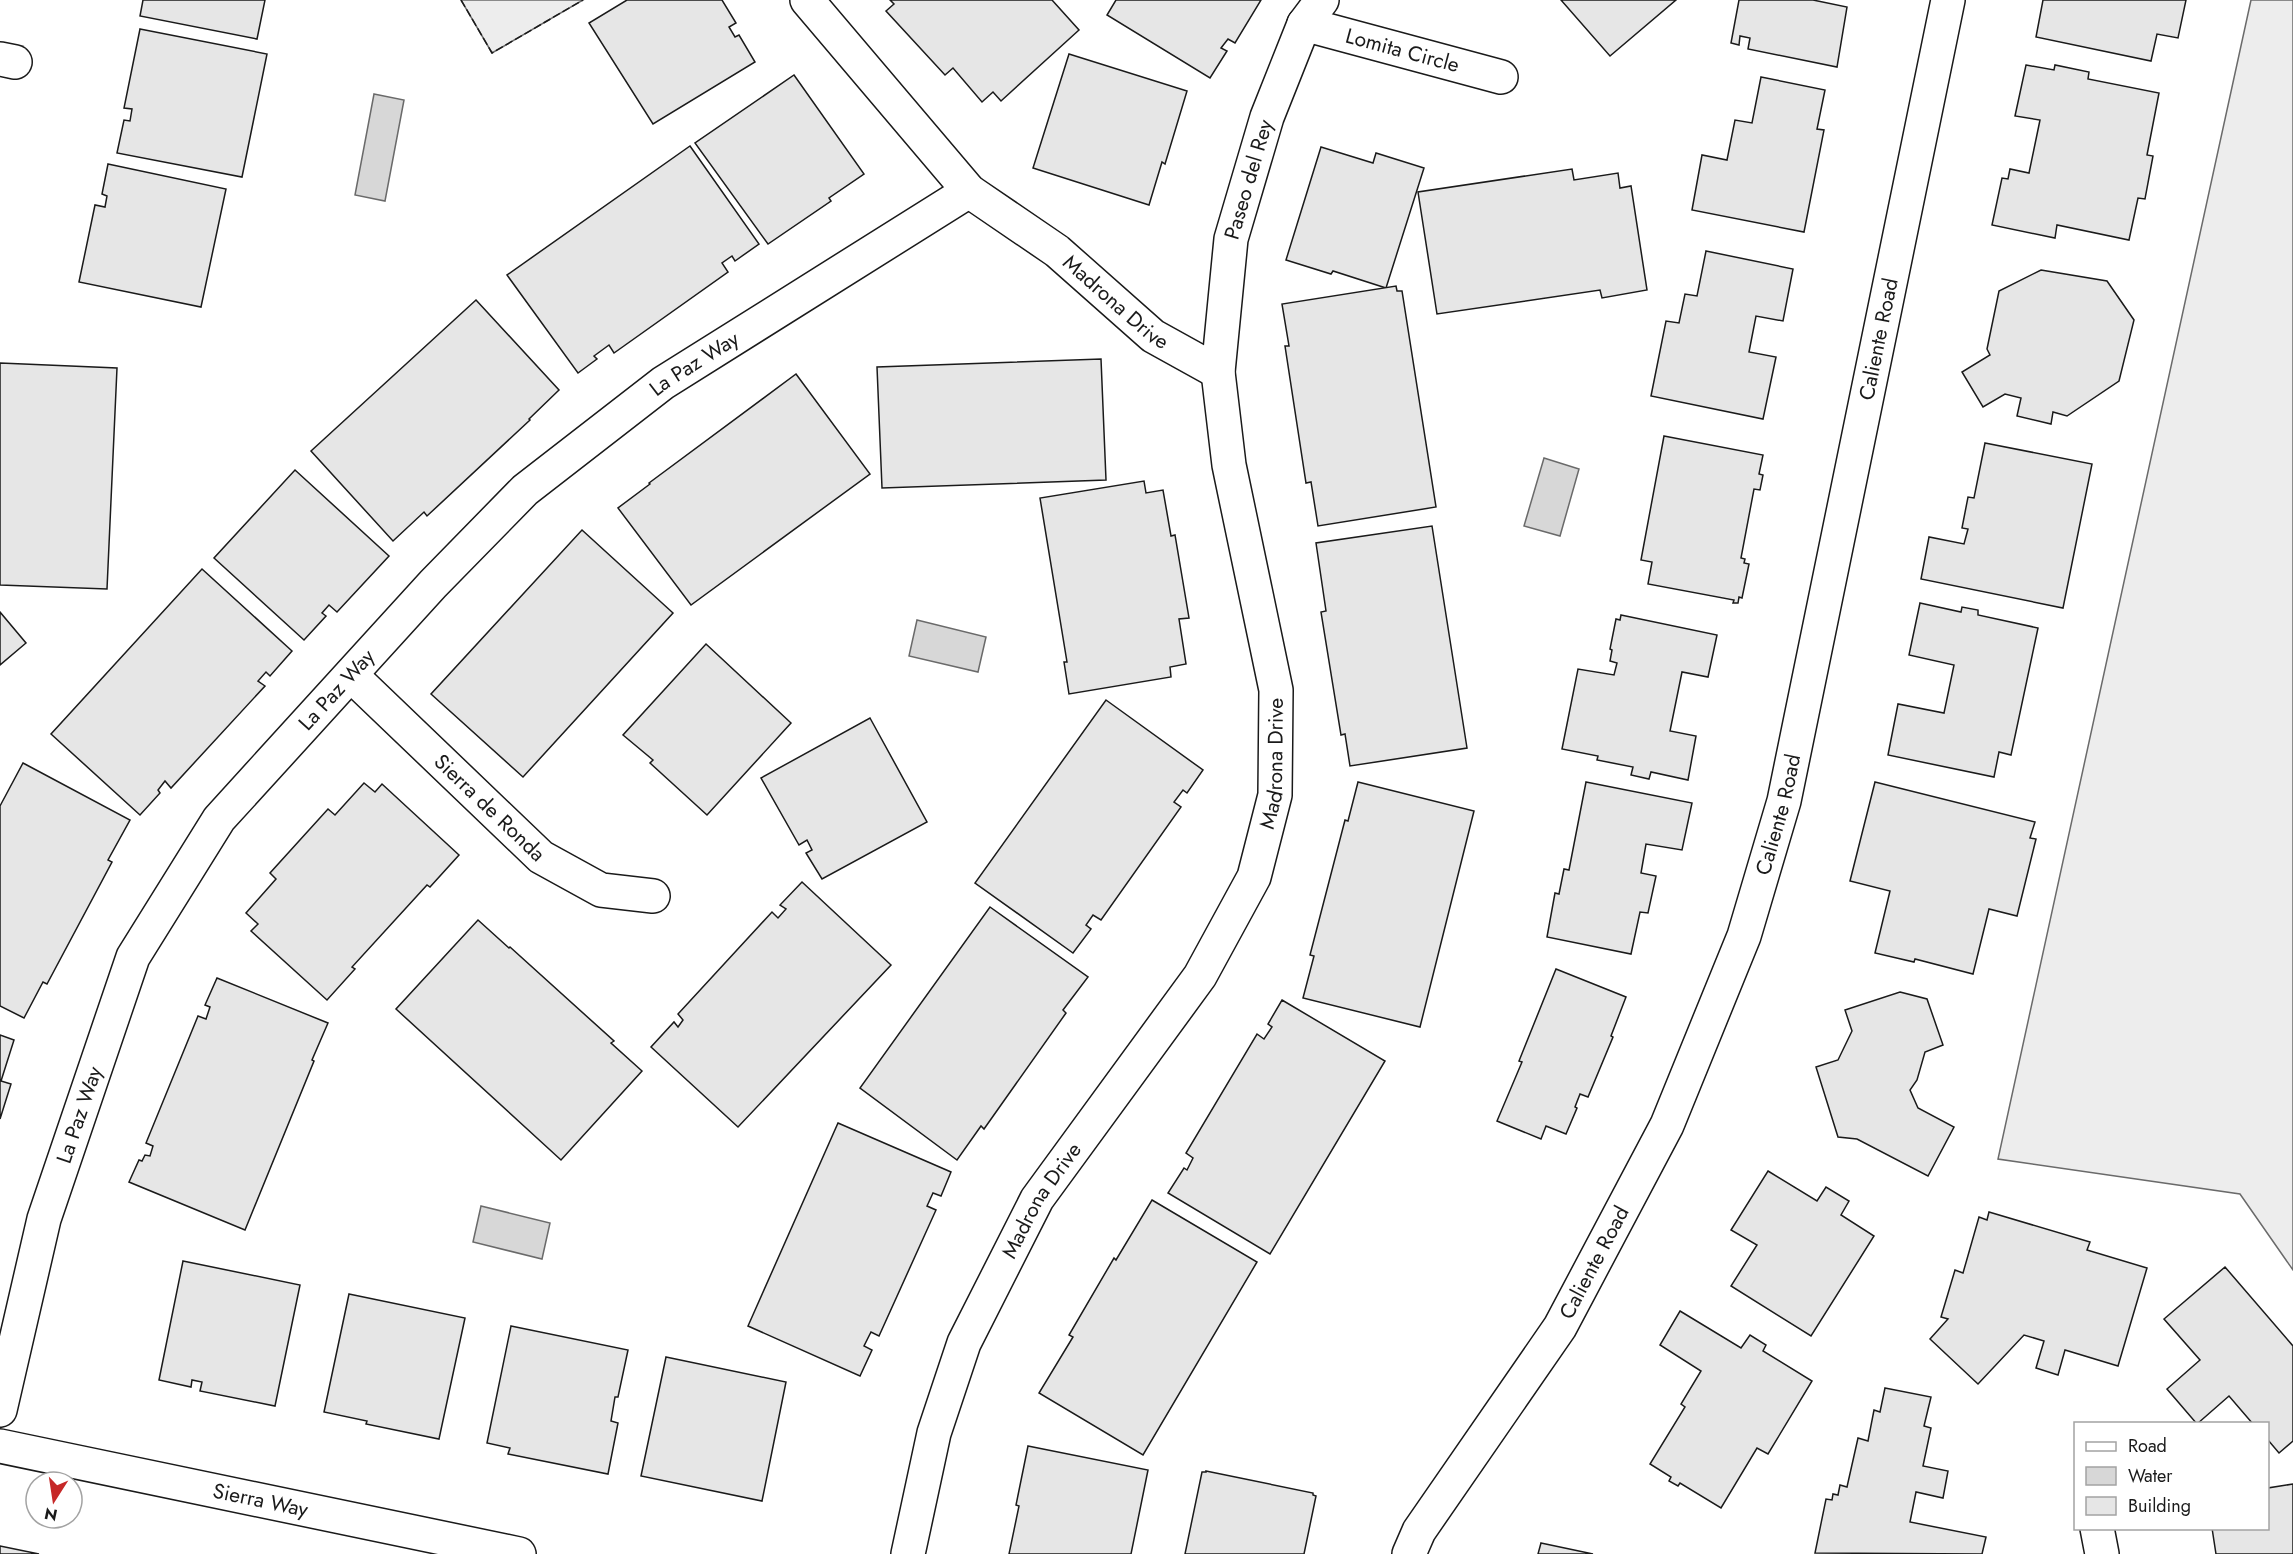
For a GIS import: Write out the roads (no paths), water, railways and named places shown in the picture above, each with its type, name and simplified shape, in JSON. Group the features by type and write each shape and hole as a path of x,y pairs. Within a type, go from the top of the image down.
{"street":[{"name":"Madrona Drive","path":"807,0 969,191 1057,251 1153,336 1218,372 1229,465 1276,690 1275,795 1254,877 1200,976 1037,1199 964,1343 934,1433 908,1554"},
{"name":"Caliente Road","path":"1409,1554 1419,1531 1560,1327 1666,1125 1744,936 1784,801 1948,0"},
{"name":"Lomita Circle","path":"1313,12 1501,77"},
{"name":"Paseo del Rey","path":"1218,372 1231,239 1267,117 1313,12"},
{"name":"La Paz Way","path":"0,1410 44,1220 133,957 219,819 433,584 525,490 663,383 969,191"},
{"name":"Sierra de Ronda","path":"351,675 541,857 601,890 653,896"},
{"name":"Sierra Way","path":"0,1446 519,1554"},
{"path":"2097,1530 2102,1554"}],"water":[{"path":"374,94 404,100 385,201 355,195"},
{"path":"1544,458 1579,469 1560,536 1524,526"},
{"path":"917,620 986,637 978,672 909,656"},
{"path":"481,1206 550,1223 542,1259 473,1242"}]}
